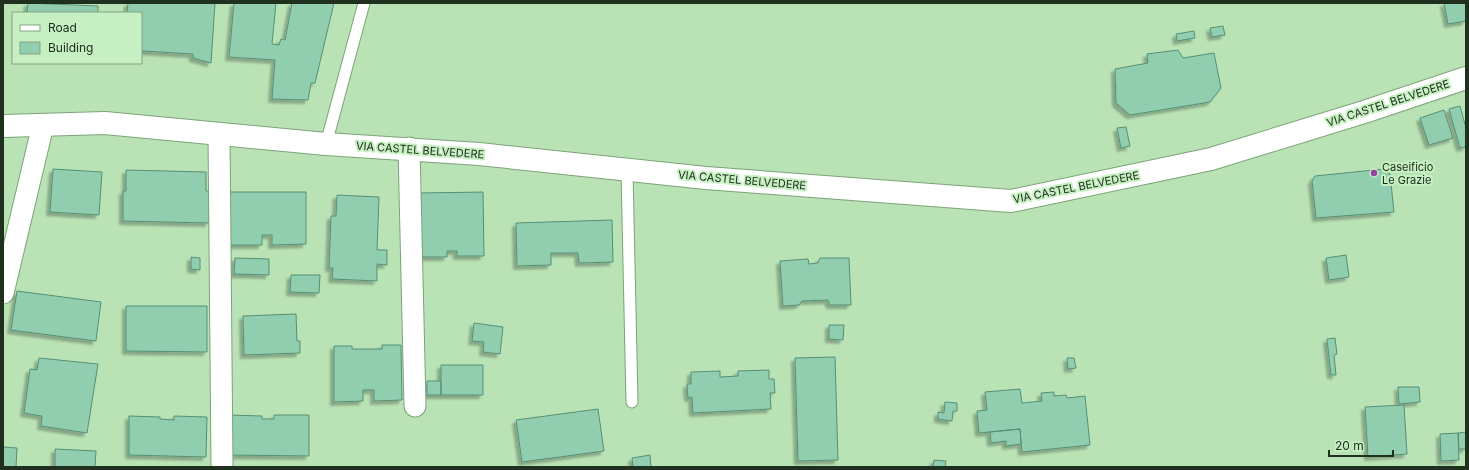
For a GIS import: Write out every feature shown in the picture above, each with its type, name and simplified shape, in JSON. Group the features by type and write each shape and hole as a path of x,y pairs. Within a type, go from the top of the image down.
{"street":[{"name":"VIA CASTEL BELVEDERE","path":"3,126 105,123 326,144 409,148 479,154 627,171 1011,201 1211,159 1364,112 1466,78"},
{"path":"3,293 43,125"},
{"path":"220,134 222,467"},
{"path":"409,148 415,406"}],"lane":[{"path":"326,144 364,3"},
{"path":"627,171 632,402"}],"building":[{"path":"28,3 98,6 98,12 27,12"},
{"path":"128,3 215,3 211,63 193,58 193,54 143,51 142,54 142,12 127,12"},
{"path":"234,3 276,3 272,44 279,45 281,39 285,40 292,3 334,3 315,83 311,83 308,100 272,99 275,60 229,57"},
{"path":"1444,3 1466,3 1466,21 1448,24"},
{"path":"1223,26 1225,35 1212,37 1210,28"},
{"path":"1194,31 1195,38 1177,41 1176,34"},
{"path":"1178,50 1183,58 1214,53 1221,88 1210,102 1130,115 1116,103 1115,69 1148,63 1147,54"},
{"path":"1460,106 1466,128 1466,147 1460,148 1449,109"},
{"path":"1444,110 1453,138 1429,145 1420,118"},
{"path":"1126,127 1130,146 1121,148 1117,128"},
{"path":"53,169 102,172 99,215 50,212"},
{"path":"1384,169 1390,174 1394,212 1316,218 1312,181 1315,176"},
{"path":"126,170 206,172 206,191 210,191 209,223 123,221 123,191 126,191"},
{"path":"227,192 306,192 306,244 272,245 272,235 262,235 262,245 227,245"},
{"path":"483,192 484,256 457,256 457,251 447,251 447,257 420,257 419,193"},
{"path":"337,195 379,197 377,250 387,250 387,265 377,264 377,281 332,279 333,268 329,268 331,216 336,216"},
{"path":"612,220 613,262 579,263 578,253 551,253 551,265 517,266 516,223"},
{"path":"1346,255 1349,277 1329,280 1326,258"},
{"path":"191,257 200,258 200,270 191,269"},
{"path":"235,258 269,259 269,275 234,274"},
{"path":"820,258 849,258 851,305 830,305 828,300 802,301 799,305 783,306 780,261 808,259 809,264 818,263"},
{"path":"291,275 320,275 319,293 290,292"},
{"path":"17,291 101,302 96,341 11,330"},
{"path":"126,306 207,306 207,352 126,351"},
{"path":"296,314 297,341 300,341 300,353 244,355 243,316"},
{"path":"474,323 503,327 500,354 483,352 484,342 472,341"},
{"path":"829,325 844,325 843,340 829,339"},
{"path":"1335,338 1337,354 1334,355 1336,375 1331,375 1327,339"},
{"path":"382,345 401,345 402,400 374,401 374,390 363,390 363,401 334,402 334,346 352,346 352,349 382,349"},
{"path":"835,357 838,460 798,461 795,358"},
{"path":"39,358 98,364 87,433 41,426 42,416 24,413 30,369 37,370"},
{"path":"1067,358 1074,358 1076,368 1068,369"},
{"path":"441,365 483,365 483,395 441,395"},
{"path":"769,370 769,379 774,379 775,393 770,393 771,409 693,413 692,397 688,398 687,384 691,384 691,372 720,371 720,377 738,376 738,371"},
{"path":"427,381 441,381 441,395 427,395"},
{"path":"1398,387 1419,387 1420,402 1399,404"},
{"path":"1020,389 1022,403 1042,401 1041,393 1054,392 1054,396 1066,395 1067,398 1085,396 1090,445 1022,452 1020,429 979,433 977,411 987,410 985,392"},
{"path":"945,402 957,403 957,411 953,411 952,421 938,419 938,412 944,413"},
{"path":"1404,405 1407,454 1368,457 1365,407"},
{"path":"598,409 604,451 522,462 516,420"},
{"path":"229,415 262,416 262,419 274,419 274,415 309,415 309,456 229,455"},
{"path":"129,416 160,417 160,419 174,420 174,416 207,417 206,457 129,455"},
{"path":"1020,429 1021,444 1006,446 1006,441 991,443 990,432"},
{"path":"1466,432 1466,449 1459,449 1458,433"},
{"path":"1458,433 1459,460 1441,461 1440,434"},
{"path":"3,447 17,448 16,467 3,467"},
{"path":"55,449 96,451 95,467 55,467"},
{"path":"650,455 651,467 633,467 632,458"},
{"path":"934,460 946,461 945,467 933,467"}],"place":[{"name":"Caseificio Le Grazie","path":"1374,173"}]}
